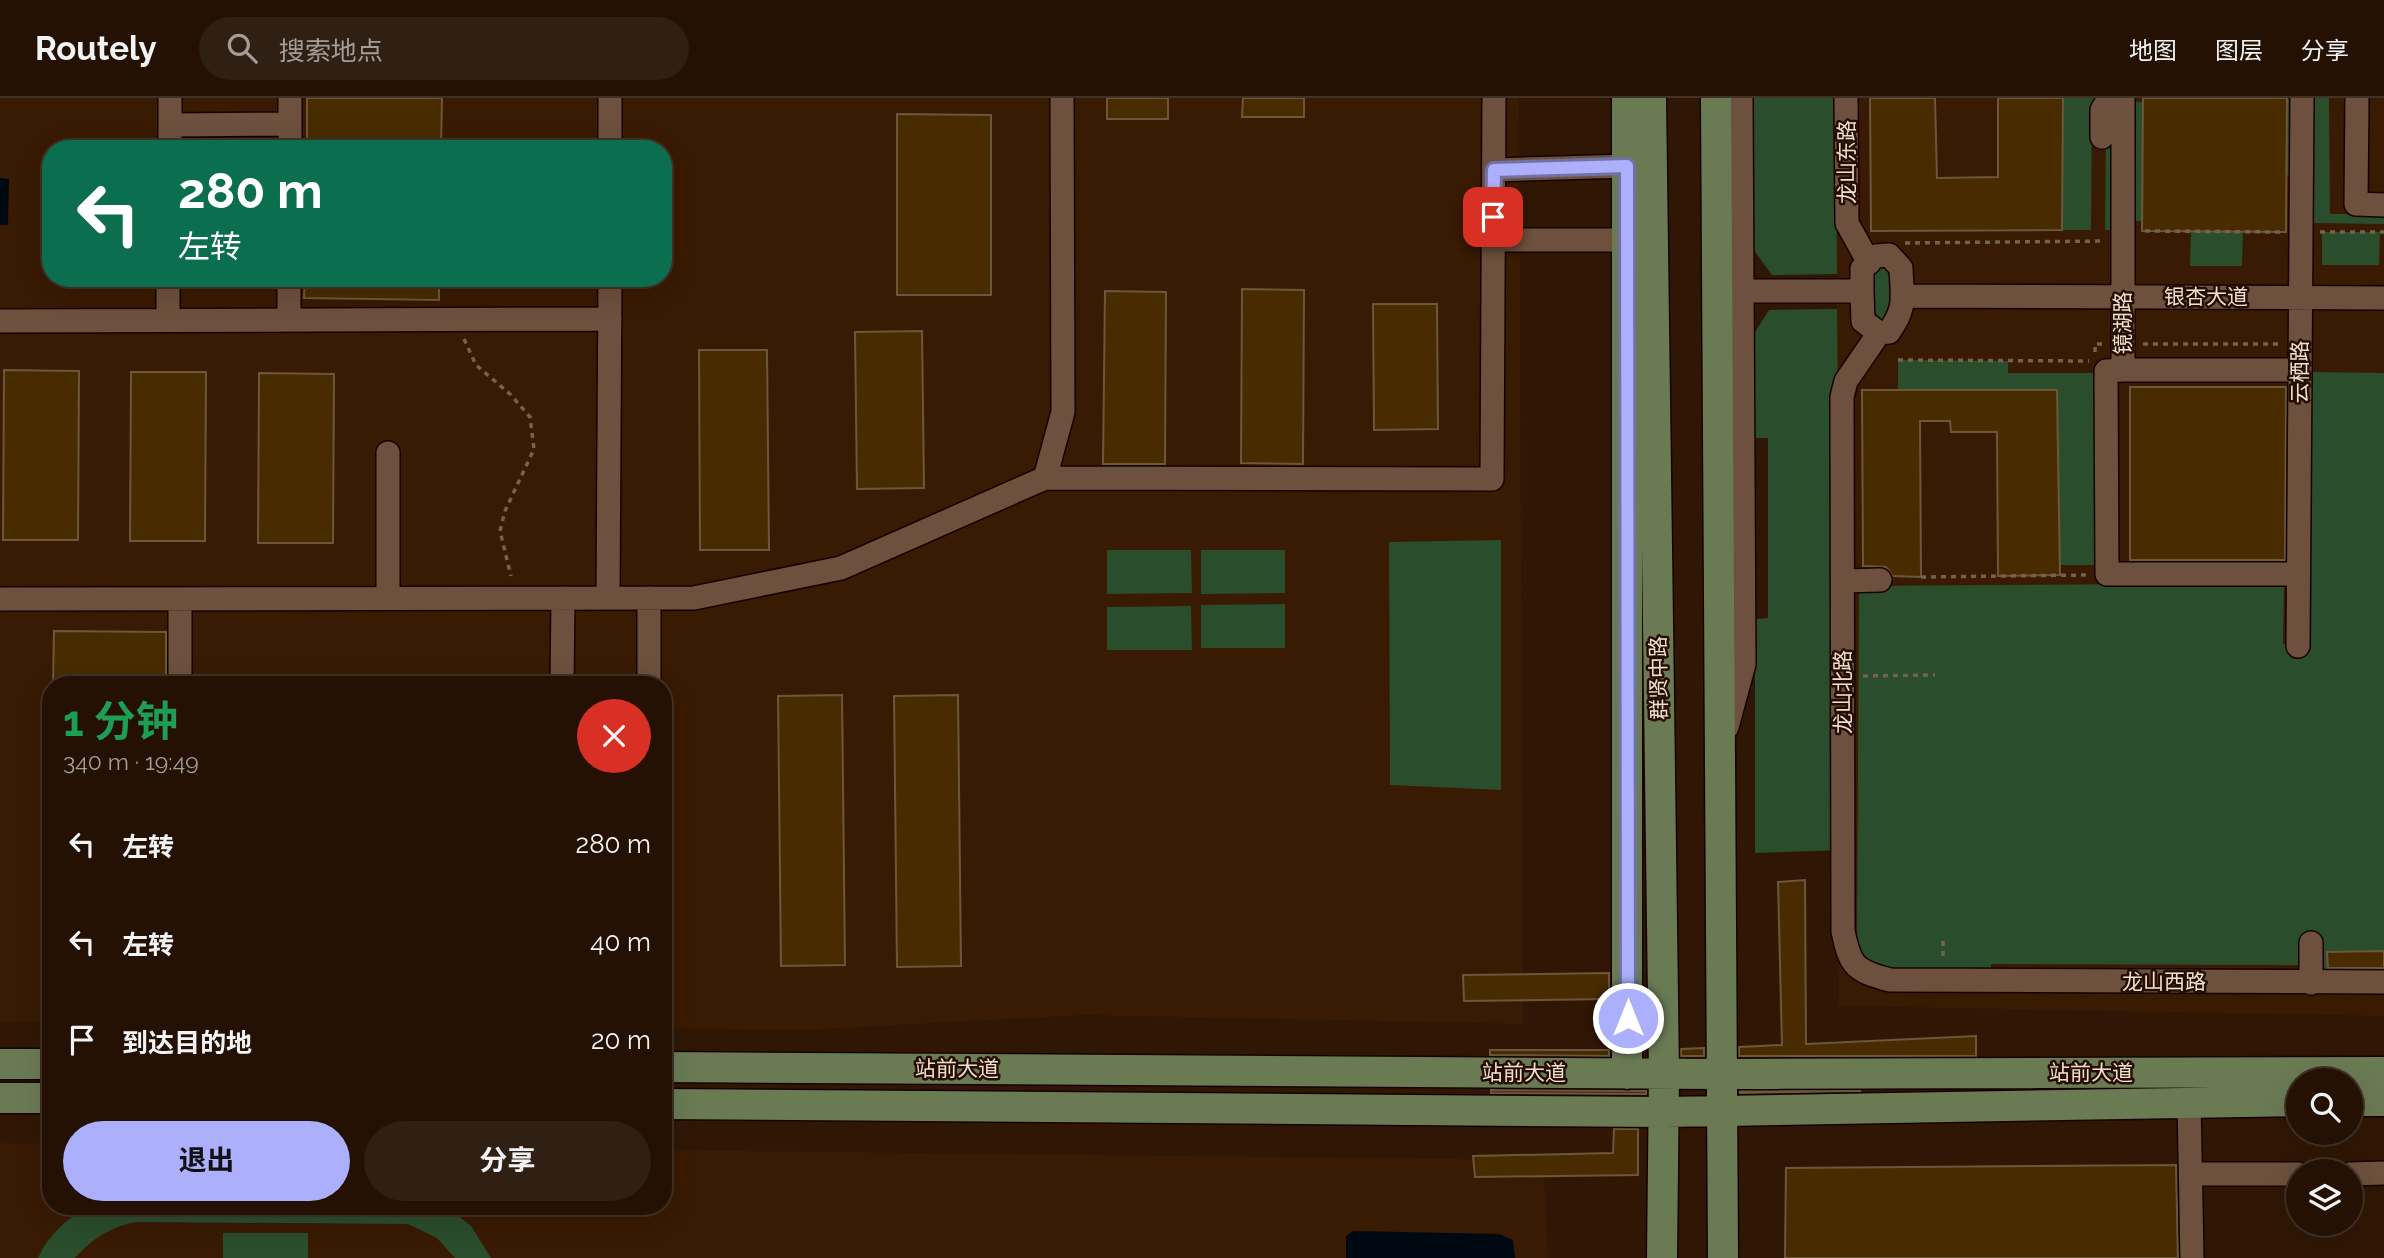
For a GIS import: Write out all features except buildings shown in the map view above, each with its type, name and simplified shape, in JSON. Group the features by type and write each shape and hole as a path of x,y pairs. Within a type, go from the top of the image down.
{"main road":[{"path":"1627,98 1628,1074"},
{"name":"群贤中路","path":"1650,98 1664,1074 1662,1258"},
{"path":"1716,98 1723,1258"},
{"path":"0,1063 42,1064"},
{"name":"站前大道","path":"672,1067 1628,1074 2384,1072"},
{"path":"0,1098 42,1098"},
{"name":"站前大道","path":"672,1104 1664,1112 2286,1101"},
{"path":"2363,1101 2384,1101"}],"street":[{"path":"170,98 170,140"},
{"path":"290,98 290,140"},
{"path":"610,98 610,140"},
{"path":"1045,478 1063,412 1062,98"},
{"path":"0,599 694,598 841,568 1045,478 1492,479 1494,98"},
{"path":"1720,754 1744,664 1741,98"},
{"name":"龙山东路","path":"1846,98 1847,223 1869,263"},
{"path":"2102,137 2102,110 2109,98"},
{"name":"镜湖路","path":"2123,98 2123,370 2106,371 2107,575 2298,575"},
{"name":"云栖路","path":"2298,646 2302,98"},
{"path":"2357,98 2356,204 2384,205"},
{"path":"170,125 290,124"},
{"path":"1494,170 1627,166"},
{"path":"1493,240 1627,240"},
{"path":"1879,333 1863,321 1862,269 1875,256 1889,255 1901,268 1902,296"},
{"path":"168,287 168,320"},
{"path":"289,287 289,320"},
{"path":"608,598 610,287"},
{"path":"1742,291 1862,291"},
{"name":"银杏大道","path":"1902,296 2384,298"},
{"name":"龙山北路","path":"1902,296 1902,313 1889,332 1879,333 1846,381 1842,397 1843,931 1848,959 1864,973 1890,980 1944,981"},
{"path":"0,321 610,319"},
{"path":"2123,370 2300,370"},
{"path":"388,453 388,598"},
{"path":"1843,581 1880,580"},
{"path":"180,598 180,676"},
{"path":"562,676 563,598"},
{"path":"649,598 649,676"},
{"path":"2311,943 2311,983"},
{"name":"龙山西路","path":"1944,981 2384,982"},
{"path":"2189,1101 2192,1258"},
{"path":"2363,1174 2384,1173"},
{"path":"2192,1174 2286,1174"}],"path":[{"path":"461,319 465,342 476,365 511,395 530,417 534,449 505,511 500,531 517,598"},
{"path":"1921,577 2060,575"},
{"path":"1843,676 1935,675"}],"shaded area":[{"path":"0,98 1519,98 1523,1024 1084,1015 804,1030 672,1028 672,676 42,676 42,1023 0,1022"},
{"path":"1836,98 2384,98 2384,1016 1839,1006"},
{"path":"0,178 9,179 8,225 0,225"},
{"path":"0,1143 42,1144 42,1215 672,1215 672,1150 1543,1160 1548,1258 0,1258"},
{"path":"1353,1231 1499,1234 1513,1240 1515,1258 1346,1258 1346,1236"}],"green space":[{"path":"1752,98 1836,98 1837,274 1772,275 1753,249"},
{"path":"2063,98 2100,98 2092,110 2091,230 2062,230"},
{"path":"2314,98 2329,98 2330,214 2384,214 2384,224 2313,223"},
{"path":"2287,99 2297,99 2297,175 2287,175"},
{"path":"2130,101 2143,102 2142,221 2129,221"},
{"path":"2106,113 2116,113 2114,230 2105,230"},
{"path":"2191,231 2243,231 2242,266 2190,266"},
{"path":"2322,232 2380,232 2379,265 2322,265"},
{"path":"1878,262 1891,270 1892,317 1887,326 1875,317 1874,271"},
{"path":"1837,309 1843,850 1755,853 1755,619 1768,618 1768,438 1754,438 1752,337 1769,310"},
{"path":"1898,360 2008,361 2008,373 2097,373 2097,565 2060,565 2057,390 1898,390"},
{"path":"2309,372 2384,373 2384,951 2328,952 2328,970 2301,965 1991,964 1991,971 1891,970 1876,966 1858,952 1857,938 1859,586 2284,583 2283,644 2298,646"},
{"path":"1501,540 1501,790 1390,785 1389,542"},
{"path":"1107,550 1191,550 1192,593 1107,594"},
{"path":"1201,550 1285,550 1285,593 1201,594"},
{"path":"1285,604 1285,648 1201,648 1201,605"},
{"path":"1191,606 1192,650 1107,650 1107,607"},
{"path":"457,1215 471,1226 491,1258 455,1258 437,1238 408,1224 135,1222 102,1235 75,1258 38,1258 47,1242 73,1216"},
{"path":"223,1233 308,1233 308,1258 223,1258"}],"route":[{"path":"1493,217 1494,170 1627,166 1628,1018"}]}
